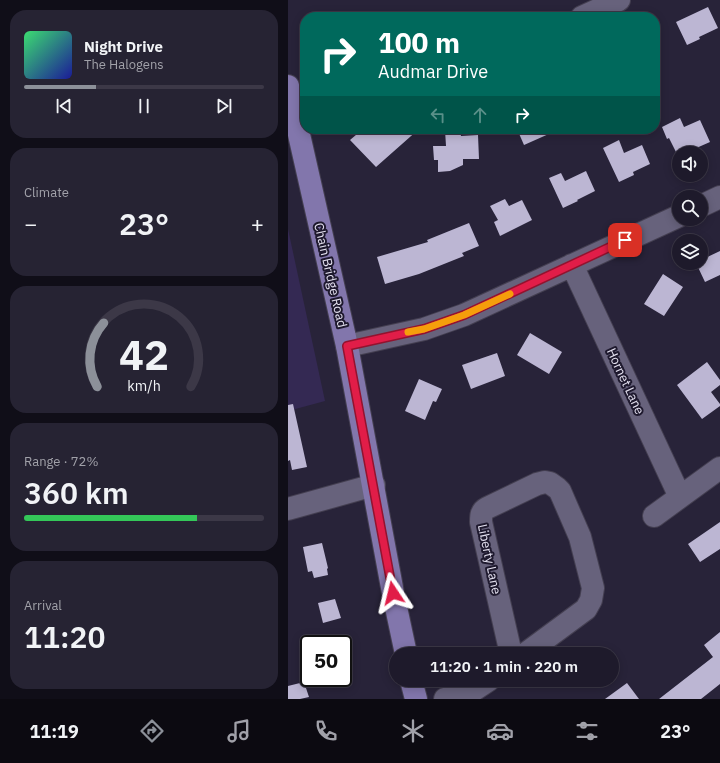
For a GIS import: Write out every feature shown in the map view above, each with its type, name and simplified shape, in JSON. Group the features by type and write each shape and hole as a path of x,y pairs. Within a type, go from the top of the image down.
{"main road":[{"name":"Chain Bridge Road","path":"288,86 347,346 405,647"},
{"path":"413,687 416,699"}],"street":[{"path":"593,12 619,0"},
{"path":"708,203 720,197"},
{"path":"347,346 424,329 464,315 672,219"},
{"name":"Hornet Lane","path":"572,265 680,497"},
{"path":"654,516 720,468"},
{"name":"Liberty Lane","path":"509,647 481,522 481,514 484,509 537,484 545,482 554,485 560,491 576,525 593,588 589,604 581,613 535,647"},
{"path":"288,509 374,485"},
{"path":"445,699 474,690 478,687"}],"shaded area":[{"path":"288,229 325,401 288,411"}],"building":[{"path":"708,7 718,28 699,37 700,39 687,45 676,22"},
{"path":"680,118 684,127 700,120 710,142 701,146 673,146 669,138 667,139 662,127"},
{"path":"357,134 413,134 376,167 350,140"},
{"path":"445,134 461,134 461,136 478,135 479,159 463,159 463,165 450,171 438,172 438,160 434,160 433,146 446,146"},
{"path":"519,134 549,134 524,145"},
{"path":"619,140 624,153 642,145 650,164 633,172 634,175 619,182 603,148"},
{"path":"586,171 595,191 563,208 549,178 561,173 565,181"},
{"path":"505,199 509,206 522,200 532,220 500,236 494,222 498,220 490,206"},
{"path":"469,223 479,246 462,253 464,256 419,274 385,284 377,257 428,242 427,240"},
{"path":"720,251 720,275 705,282 699,270 708,270 708,257"},
{"path":"663,274 683,287 664,316 644,304"},
{"path":"530,333 562,352 549,374 517,355"},
{"path":"497,353 505,376 471,389 462,365"},
{"path":"707,362 720,380 720,385 711,392 720,406 702,419 677,385"},
{"path":"419,379 442,389 436,402 433,401 425,420 405,411"},
{"path":"293,404 307,467 292,470 290,460 288,461 288,405"},
{"path":"720,522 720,549 700,562 688,544"},
{"path":"322,543 328,568 328,575 314,578 312,571 308,572 303,547"},
{"path":"335,599 341,618 323,623 318,603"},
{"path":"720,632 720,684 701,699 659,699 713,657 704,645"},
{"path":"300,683 300,687 306,687 309,697 288,699 288,686"},
{"path":"627,683 639,699 605,699"}],"slow traffic":[{"path":"408,332 424,329 464,315 510,294"}],"route":[{"path":"393,593 347,346 424,329 464,315 625,240"}]}
